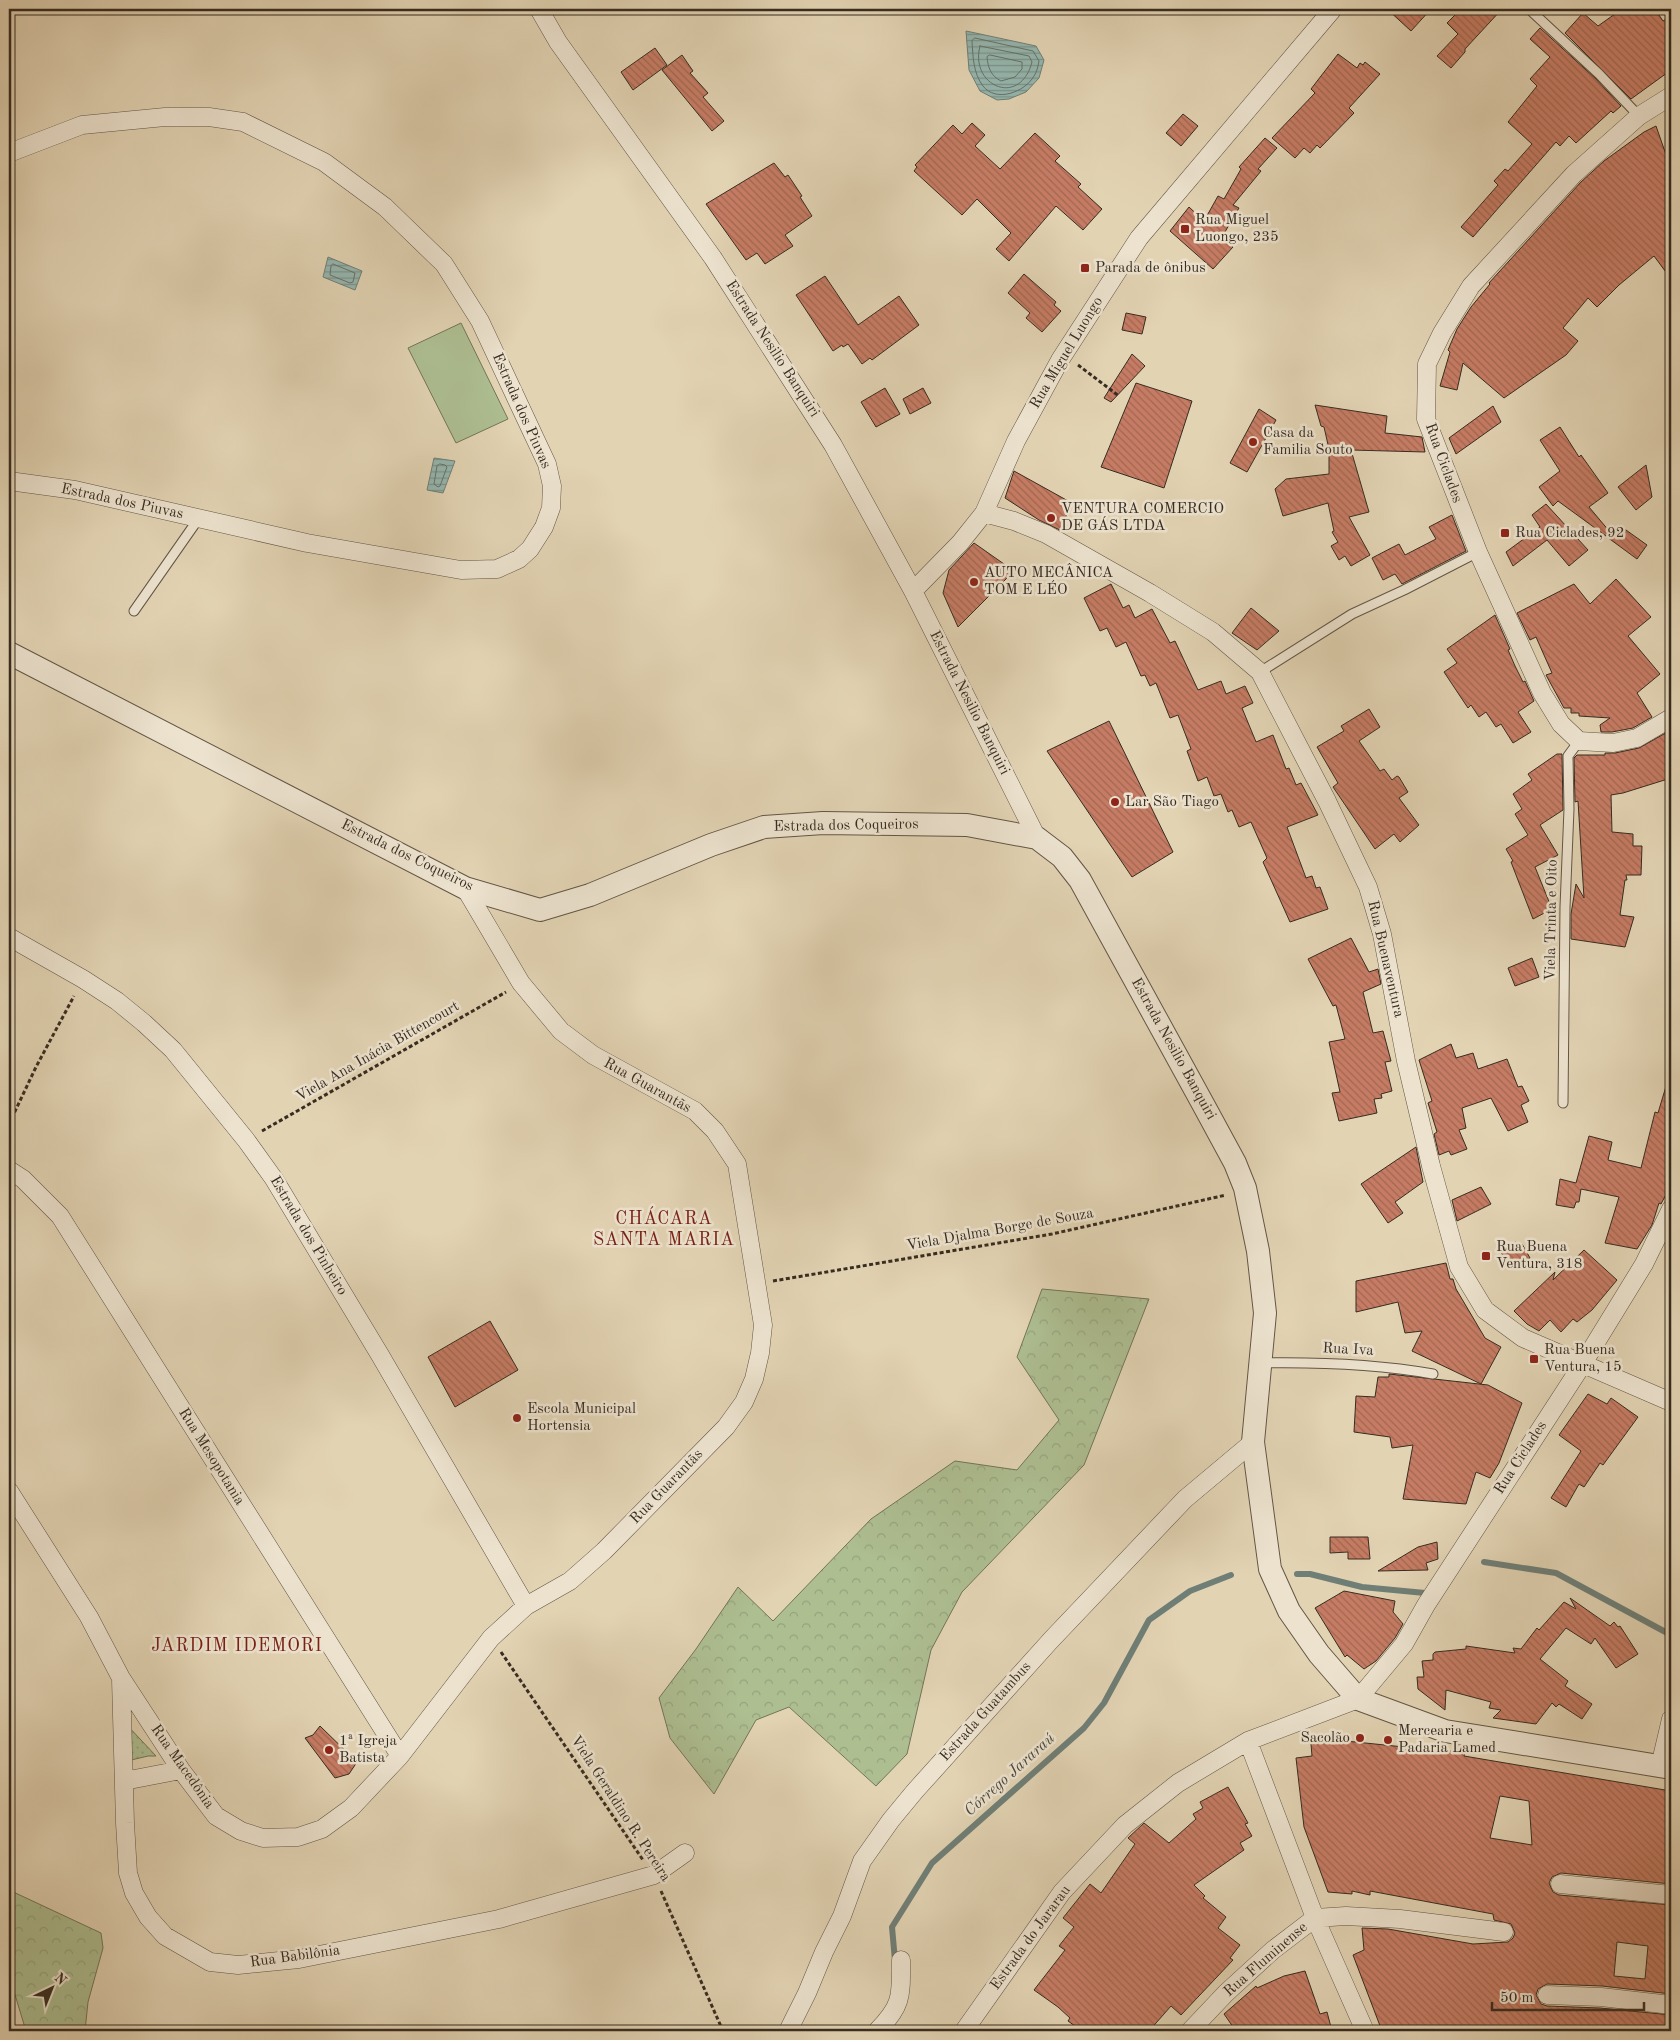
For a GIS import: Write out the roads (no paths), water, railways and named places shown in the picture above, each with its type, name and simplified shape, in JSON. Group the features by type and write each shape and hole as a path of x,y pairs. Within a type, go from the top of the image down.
{"street":[{"name":"Estrada Nesilio Banquiri","path":"540,9 558,42 713,258 833,445 913,591 1037,838 1062,857 1080,880 1226,1146 1246,1188 1258,1251 1265,1313 1253,1442 1270,1569 1289,1611 1319,1654 1358,1699"},
{"name":"Rua Miguel Luongo","path":"913,591 960,543 984,513 1016,441 1060,360 1139,238 1333,9"},
{"name":"Rua Ciclades","path":"1578,741 1562,724 1542,693 1478,552 1426,419 1427,364 1442,333 1471,286 1574,174 1639,116 1671,96"},
{"name":"Estrada dos Piuvas","path":"9,153 82,125 165,117 209,116 243,122 324,162 385,207 444,264 480,321 547,464 552,486 551,508 544,528 530,549 518,559 497,569 452,568 307,543 75,490 9,481"},
{"name":"Rua Buenaventura","path":"984,513 1046,534 1150,593 1213,632 1260,672 1327,801 1368,887 1382,934 1406,1061 1431,1166 1459,1267 1485,1310 1523,1338 1671,1402"},
{"name":"Estrada dos Coqueiros","path":"9,653 465,888 540,910 590,895 693,853 764,827 823,823 967,825 1037,838"},
{"path":"1578,741 1596,743 1626,741 1657,728 1671,718"},
{"name":"Rua Guarantãs","path":"465,888 521,983 561,1031 593,1055 694,1111 715,1131 737,1164 763,1325 760,1353 754,1379 739,1409 726,1427 604,1552 570,1581 526,1606"},
{"name":"Estrada dos Pinheiro","path":"9,936 117,1001 173,1050 246,1140 274,1179 380,1355 526,1606"},
{"name":"Rua Mesopotania","path":"9,1170 23,1179 60,1216 400,1756"},
{"name":"Rua Ciclades","path":"1358,1699 1404,1644 1426,1605 1582,1365 1644,1264 1671,1209"},
{"name":"Estrada Guatambus","path":"788,2031 808,1993 824,1952 842,1916 862,1861 891,1820 1051,1640 1185,1499 1253,1442"},
{"name":"Rua Macedônia","path":"9,1491 89,1617 121,1678 181,1770 216,1816 241,1831 263,1838 298,1837 322,1828 351,1808 400,1756 491,1638 526,1606"},
{"name":"Rua Babilônia","path":"121,1678 128,1874 134,1893 148,1917 165,1936 210,1962 238,1965 299,1959 499,1919 654,1875 685,1853"},
{"path":"1358,1699 1445,1731 1665,1767 1671,1719"},
{"name":"Estrada do Jararau","path":"964,2031 1062,1892 1126,1825 1178,1783 1248,1741 1358,1699"},
{"path":"1248,1741 1315,1918 1365,2031"},
{"path":"124,1781 181,1770"},
{"path":"1560,1884 1671,1895"},
{"name":"Rua Fluminense","path":"1190,2031 1226,1993 1273,1950 1315,1918 1346,1916 1400,1919 1504,1932"},
{"path":"877,2031 895,2011 901,1994 901,1960"},
{"path":"1548,1995 1601,1997 1671,2005"}],"lane":[{"path":"1529,9 1599,74 1639,116"},
{"path":"134,611 199,518"},
{"path":"1260,672 1352,614 1478,552"},
{"name":"Viela Trinta e Oito","path":"1563,1103 1565,907 1569,809 1568,756 1578,741"},
{"name":"Rua Iva","path":"1261,1363 1311,1362 1385,1366 1433,1374"}],"water":[{"path":"966,31 1036,46 1044,60 1039,78 1026,92 1009,99 997,100 980,91 969,70"},
{"path":"328,257 362,271 355,290 323,277"},
{"path":"434,458 455,461 443,493 427,490"}],"waterway":[{"name":"Córrego Jararaú","path":"1484,1562 1556,1573 1671,1635"},
{"name":"Córrego Jararaú","path":"1297,1574 1310,1574 1362,1587 1425,1593"},
{"name":"Córrego Jararaú","path":"895,1961 892,1927 932,1863 1084,1728 1104,1703 1149,1620 1190,1591 1231,1575"}],"place":[{"name":"Rua Miguel Luongo, 235","path":"1185,229"},
{"name":"Parada de ônibus","path":"1085,268"},
{"name":"Casa da Familia Souto","path":"1253,442"},
{"name":"VENTURA COMERCIO DE GÁS LTDA","path":"1051,518"},
{"name":"Rua Ciclades, 92","path":"1505,533"},
{"name":"AUTO MECÂNICA TOM E LÉO","path":"974,582"},
{"name":"Lar São Tiago","path":"1115,802"},
{"name":"Rua Buena Ventura, 318","path":"1486,1256"},
{"name":"Rua Buena Ventura, 15","path":"1534,1359"},
{"name":"Escola Municipal Hortensia","path":"517,1418"},
{"name":"Sacolão","path":"1360,1738"},
{"name":"Mercearia e Padaria Lamed","path":"1388,1740"},
{"name":"1ª Igreja Batista","path":"329,1750"}],"district":[{"name":"CHÁCARA SANTA MARIA","path":"664,1229"},
{"name":"JARDIM IDEMORI","path":"237,1646"}]}
